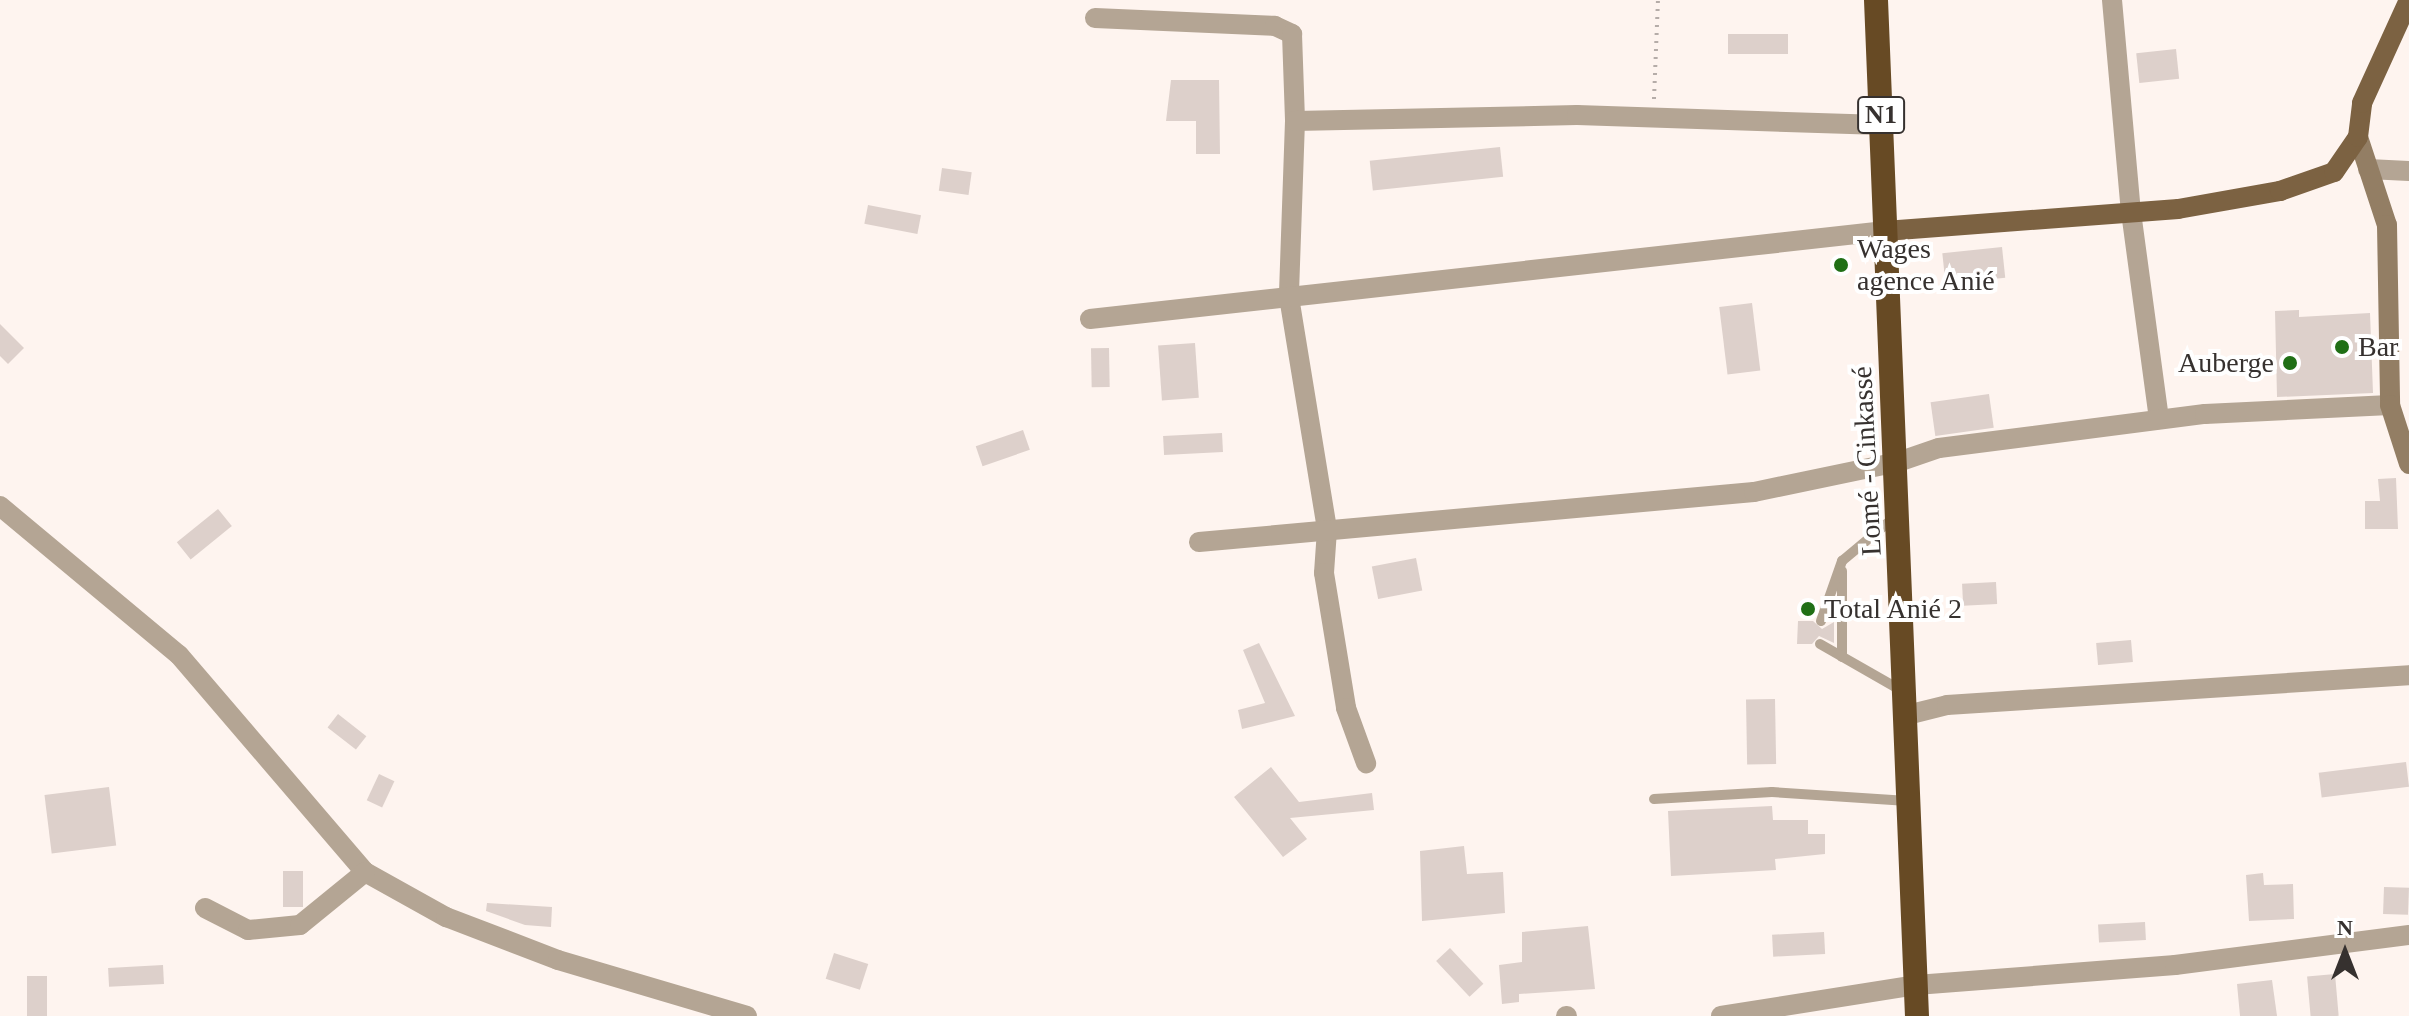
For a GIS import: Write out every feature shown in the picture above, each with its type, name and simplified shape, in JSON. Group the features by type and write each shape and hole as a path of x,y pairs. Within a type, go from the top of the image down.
{"highway":[{"name":"Lomé - Cinkassé","path":"1876,0 1898,462 1917,1016"}],"main road":[{"path":"1885,231 2131,212 2280,191 2334,172 2358,137 2362,103 2409,0"}],"street":[{"path":"2112,0 2131,212 2159,419"},
{"path":"1095,18 1275,26 1292,34 1295,121 1289,297 1327,530 1324,573 1346,708 1366,763"},
{"path":"1295,121 1653,117 1882,125"},
{"path":"2358,137 2387,225 2390,405 2409,464"},
{"path":"2368,169 2409,171"},
{"path":"1090,319 1885,231"},
{"path":"1199,542 1754,492 1898,462 1939,448 2159,419 2390,405"},
{"path":"0,506 179,655 365,872 446,917 558,960 747,1016"},
{"path":"1906,704 1947,705 2409,675"},
{"path":"205,908 248,930 300,925 365,872"},
{"path":"1721,1016 1916,985 2175,965 2409,935"}],"lane":[{"path":"1821,621 1842,561 1900,513"},
{"path":"1842,561 1842,657"},
{"path":"1820,644 1906,704"},
{"path":"1654,799 1772,792 1909,801"}],"path":[{"path":"1653,117 1658,0"}],"building":[{"path":"1728,34 1788,34 1788,54 1728,54"},
{"path":"2176,49 2179,79 2139,83 2136,53"},
{"path":"1171,80 1219,80 1220,154 1196,154 1196,121 1166,121"},
{"path":"1500,147 1503,177 1373,191 1370,161"},
{"path":"942,168 972,172 969,195 939,191"},
{"path":"868,205 921,215 917,234 864,224"},
{"path":"2002,247 2005,278 1946,284 1942,253"},
{"path":"1752,303 1760,370 1728,375 1719,307"},
{"path":"2299,310 2299,317 2370,313 2373,393 2277,397 2275,311"},
{"path":"0,324 24,348 8,364 0,356"},
{"path":"1195,343 1199,398 1162,400 1158,346"},
{"path":"1091,348 1109,348 1110,387 1092,387"},
{"path":"1989,394 1994,428 1935,436 1931,402"},
{"path":"1023,430 1030,450 983,466 976,446"},
{"path":"1222,433 1223,452 1164,455 1163,436"},
{"path":"2396,478 2398,529 2365,529 2365,501 2380,501 2378,479"},
{"path":"218,509 232,526 191,559 177,542"},
{"path":"1416,558 1422,590 1378,599 1372,567"},
{"path":"1996,582 1997,604 1963,606 1962,584"},
{"path":"1798,621 1813,621 1822,629 1834,622 1834,643 1819,636 1812,644 1797,644"},
{"path":"2131,640 2133,662 2098,665 2096,643"},
{"path":"1259,643 1295,716 1242,729 1238,710 1265,703 1243,650"},
{"path":"1775,699 1776,764 1747,764 1746,700"},
{"path":"338,714 366,736 356,750 328,727"},
{"path":"2406,762 2409,787 2322,798 2319,773"},
{"path":"1271,767 1299,802 1372,793 1374,810 1290,818 1307,839 1283,857 1234,797"},
{"path":"379,774 394,781 382,807 367,800"},
{"path":"109,787 116,846 52,853 44,795"},
{"path":"1772,806 1773,820 1808,820 1808,834 1825,834 1825,854 1775,859 1776,870 1671,876 1668,811"},
{"path":"1464,846 1467,874 1503,872 1505,913 1422,921 1420,851"},
{"path":"283,871 303,871 303,907 283,907"},
{"path":"2263,873 2264,885 2293,884 2294,919 2249,921 2246,875"},
{"path":"2384,887 2409,888 2408,915 2383,914"},
{"path":"487,903 552,907 551,927 525,925 486,911"},
{"path":"2145,922 2146,940 2099,942 2098,924"},
{"path":"1588,926 1595,989 1519,994 1519,1002 1502,1004 1499,965 1522,962 1522,932"},
{"path":"1824,932 1825,954 1773,957 1772,935"},
{"path":"1450,948 1483,984 1470,997 1436,961"},
{"path":"834,953 868,964 860,990 826,979"},
{"path":"163,965 164,984 109,987 108,968"},
{"path":"2335,974 2339,1016 2311,1016 2307,976"},
{"path":"27,976 47,976 47,1016 27,1016"},
{"path":"2272,980 2277,1016 2240,1016 2237,984"}],"place":[{"name":"Wages agence Anié","path":"1841,265"},
{"name":"Bar","path":"2342,347"},
{"name":"Auberge","path":"2290,363"},
{"name":"Total Anié 2","path":"1808,609"}]}
